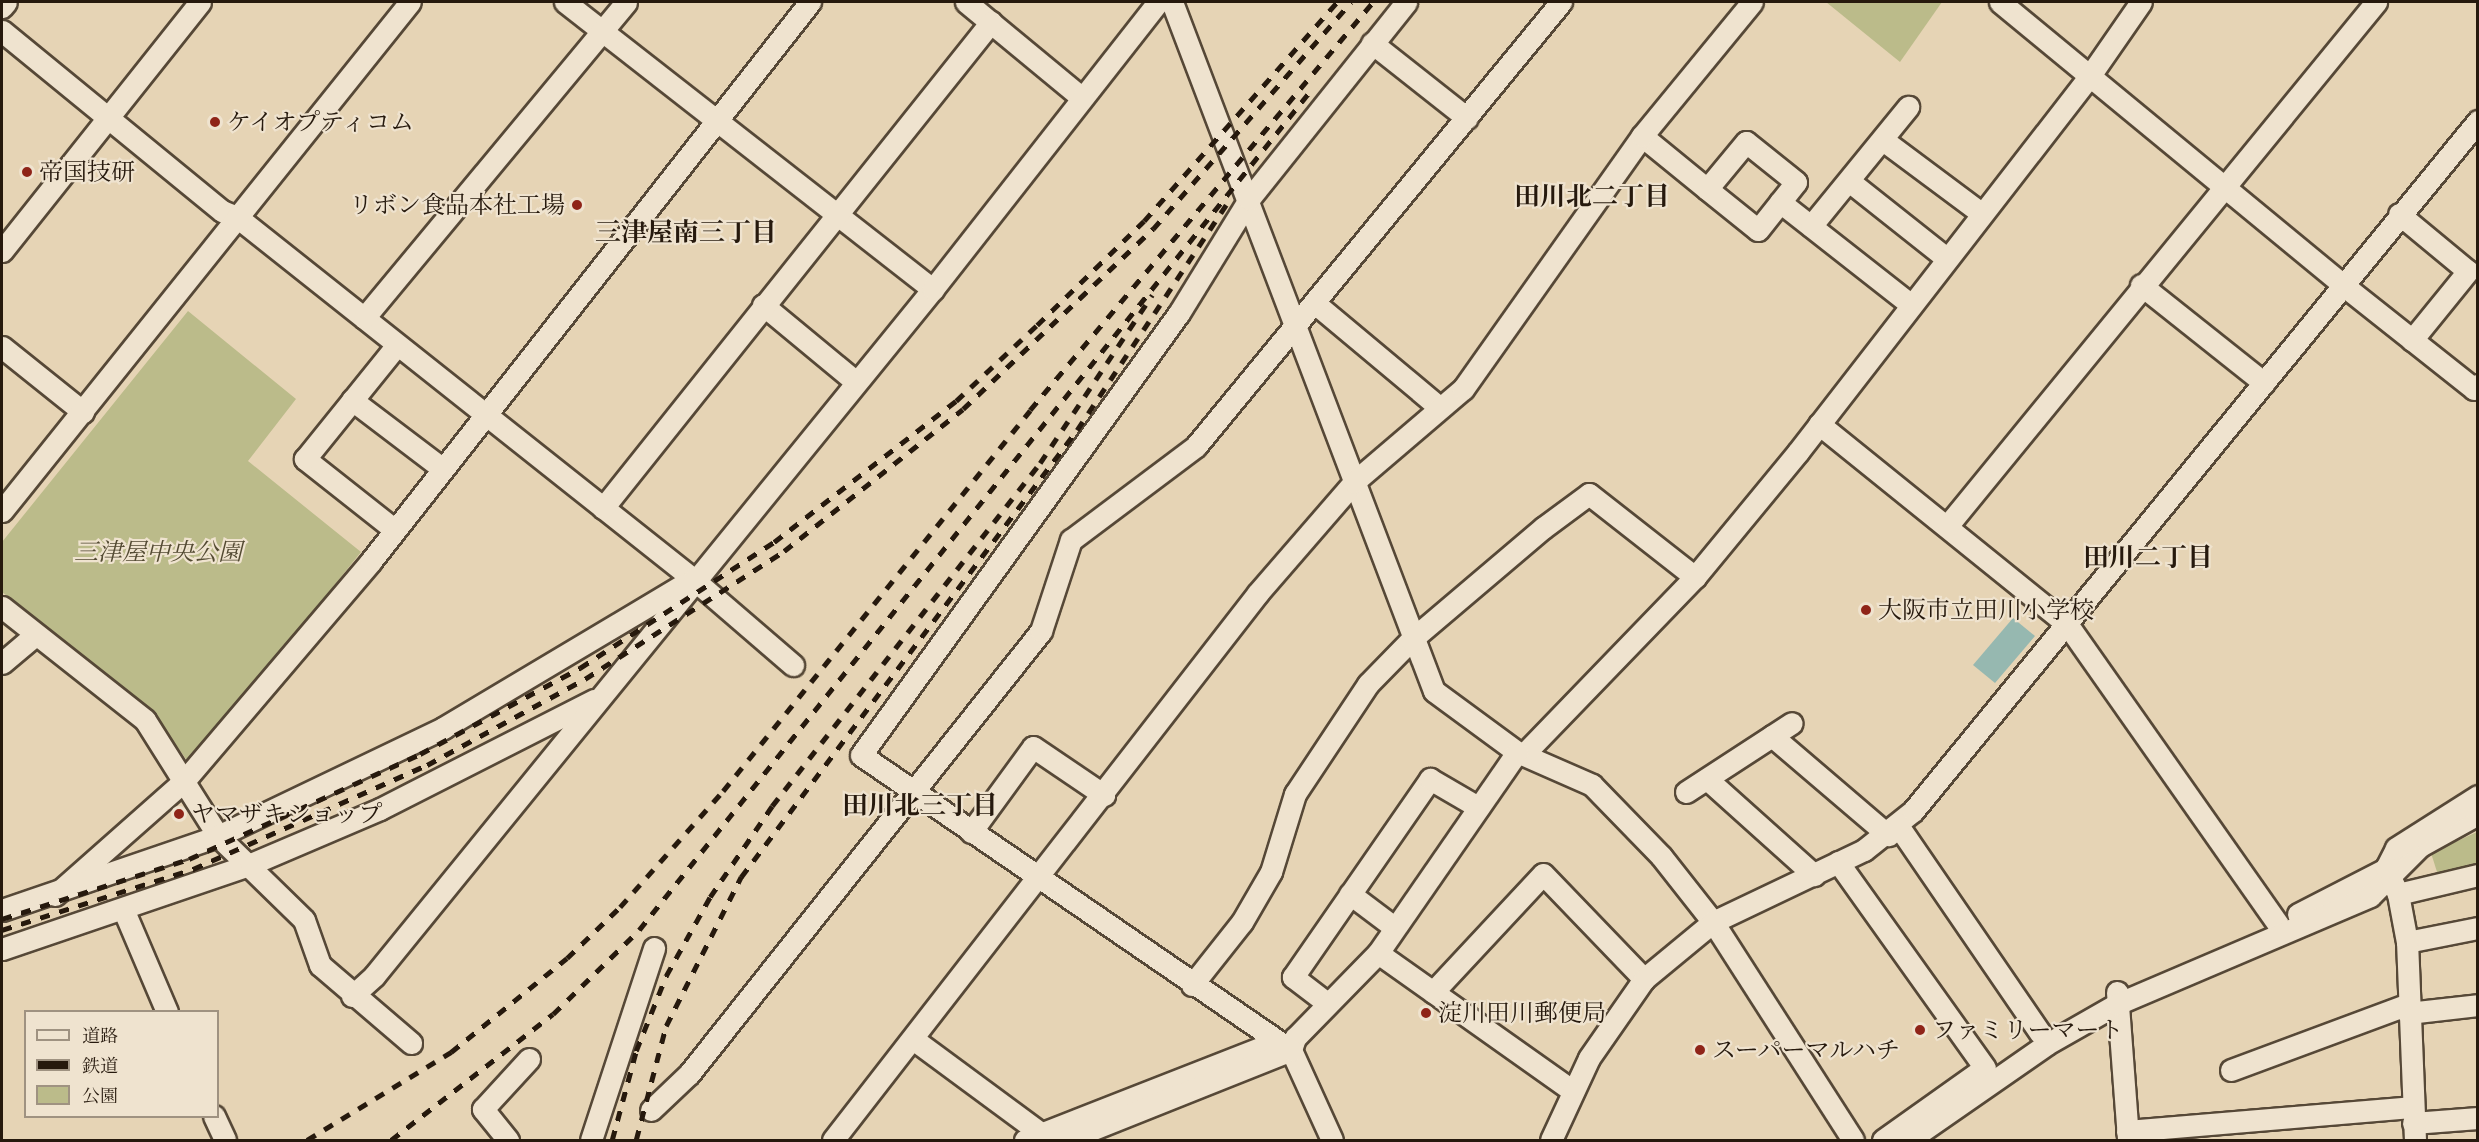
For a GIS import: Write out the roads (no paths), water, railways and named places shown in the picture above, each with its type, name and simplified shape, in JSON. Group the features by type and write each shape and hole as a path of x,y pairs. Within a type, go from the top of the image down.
{"street":[{"path":"2,6 6,2"},
{"path":"2,251 200,2"},
{"path":"2,512 410,2"},
{"path":"565,2 933,289"},
{"path":"364,318 626,2"},
{"path":"55,895 184,781 395,530 810,2"},
{"path":"966,2 1081,97"},
{"path":"352,996 375,976 693,579 933,289 1081,97 1158,2"},
{"path":"1172,2 1298,328 1411,640 1434,692 1521,753 1592,785 1661,856 1713,922 1853,1140"},
{"path":"1332,1140 1285,1046 1038,880 861,755 1179,313 1249,199 1406,2"},
{"path":"651,1110 689,1074 1041,631 1071,540 1196,446 1317,305 1562,2"},
{"path":"833,1140 1038,880 1258,593 1354,482 1477,370 1642,136 1752,2"},
{"path":"2000,2 2089,77 2227,185 2343,285 2474,389 2478,385"},
{"path":"1066,1140 1285,1046 1378,953 1478,807 1521,753 1695,577 1819,424 1910,303 2089,77 2141,2"},
{"path":"1948,525 2141,285 2227,185 2376,2"},
{"path":"603,508 836,213 991,22"},
{"path":"2,31 222,211 237,217 484,416 693,579 793,665"},
{"path":"1372,43 1467,118"},
{"path":"1811,226 1908,107"},
{"path":"1551,1140 1573,1091 1623,1002 1644,979 1713,922 1814,875 1893,831 2067,624 2399,214 2478,122"},
{"path":"1642,136 1707,189 1758,230 1796,182 1746,142 1707,189"},
{"path":"1883,140 1981,213"},
{"path":"1849,181 1946,258"},
{"path":"1780,202 1910,303"},
{"path":"2399,214 2468,272 2412,340"},
{"path":"2141,285 2264,383"},
{"path":"763,305 856,382"},
{"path":"1317,305 1438,406"},
{"path":"395,530 305,459 397,345"},
{"path":"2,346 83,412"},
{"path":"352,400 443,469"},
{"path":"1819,424 1948,525 2067,624 2278,924"},
{"path":"1192,985 1242,922 1271,872 1300,786 1368,684 1411,640 1589,494 1695,577"},
{"path":"2,910 55,895 218,836 443,728 693,579"},
{"path":"2,608 34,636 145,720 218,836 251,864 304,920 320,965 352,996 411,1043"},
{"path":"2,663 34,636"},
{"path":"2,949 124,911 251,864 380,809 602,695"},
{"path":"1686,792 1792,723"},
{"path":"1772,736 1893,831 2040,1033"},
{"path":"971,832 1033,747 1104,795"},
{"path":"1327,1003 1293,977 1430,779 1478,807"},
{"path":"1707,779 1814,875"},
{"path":"2413,1123 2407,1009 2407,942 2392,880 2396,848 2478,795"},
{"path":"1910,1140 2028,1056 2117,998 2354,905 2392,880 2420,846 2478,814"},
{"path":"1838,862 1985,1068"},
{"path":"1433,992 1543,874 1644,979"},
{"path":"1883,1140 1985,1068 2040,1033 2278,924 2392,880 2478,875"},
{"path":"1350,894 1394,927"},
{"path":"124,911 168,1010"},
{"path":"2407,942 2478,928"},
{"path":"591,1140 654,948"},
{"path":"1378,953 1573,1091"},
{"path":"2117,998 2127,1136 2478,1118"},
{"path":"2231,1070 2407,1009 2478,1005"},
{"path":"913,1039 1034,1137 1285,1046"},
{"path":"508,1140 483,1109 530,1059"},
{"path":"215,1118 225,1140"}],"water":[{"path":"2013,618 2035,636 1995,683 1973,665"}],"railway":[{"path":"2,919 189,859 420,754 580,668 774,542 956,401 1037,325 1144,221 1337,2"},
{"path":"2,930 193,869 427,765 585,679 784,551 963,409 1153,229 1351,2"},
{"path":"307,1140 451,1052 567,958 620,907 723,791 1030,410 1373,2"},
{"path":"391,1140 553,1014 639,930 1311,90"},
{"path":"636,1140 666,1026 741,877 1077,430 1230,199"},
{"path":"612,1140 636,1051 666,976 710,897 772,806 1040,463 1152,295"}],"place":[{"name":"ケイオプティコム","path":"215,122"},
{"name":"帝国技研","path":"27,172"},
{"name":"リボン食品本社工場","path":"577,205"},
{"name":"大阪市立田川小学校","path":"1866,610"},
{"name":"ヤマザキショップ","path":"179,814"},
{"name":"淀川田川郵便局","path":"1426,1013"},
{"name":"ファミリーマート","path":"1920,1030"},
{"name":"スーパーマルハチ","path":"1700,1050"}],"district":[{"name":"田川北二丁目","path":"1592,196"},
{"name":"三津屋南三丁目","path":"686,232"},
{"name":"田川二丁目","path":"2148,557"},
{"name":"田川北三丁目","path":"920,805"}],"park label":[{"name":"三津屋中央公園","path":"158,552"}]}
